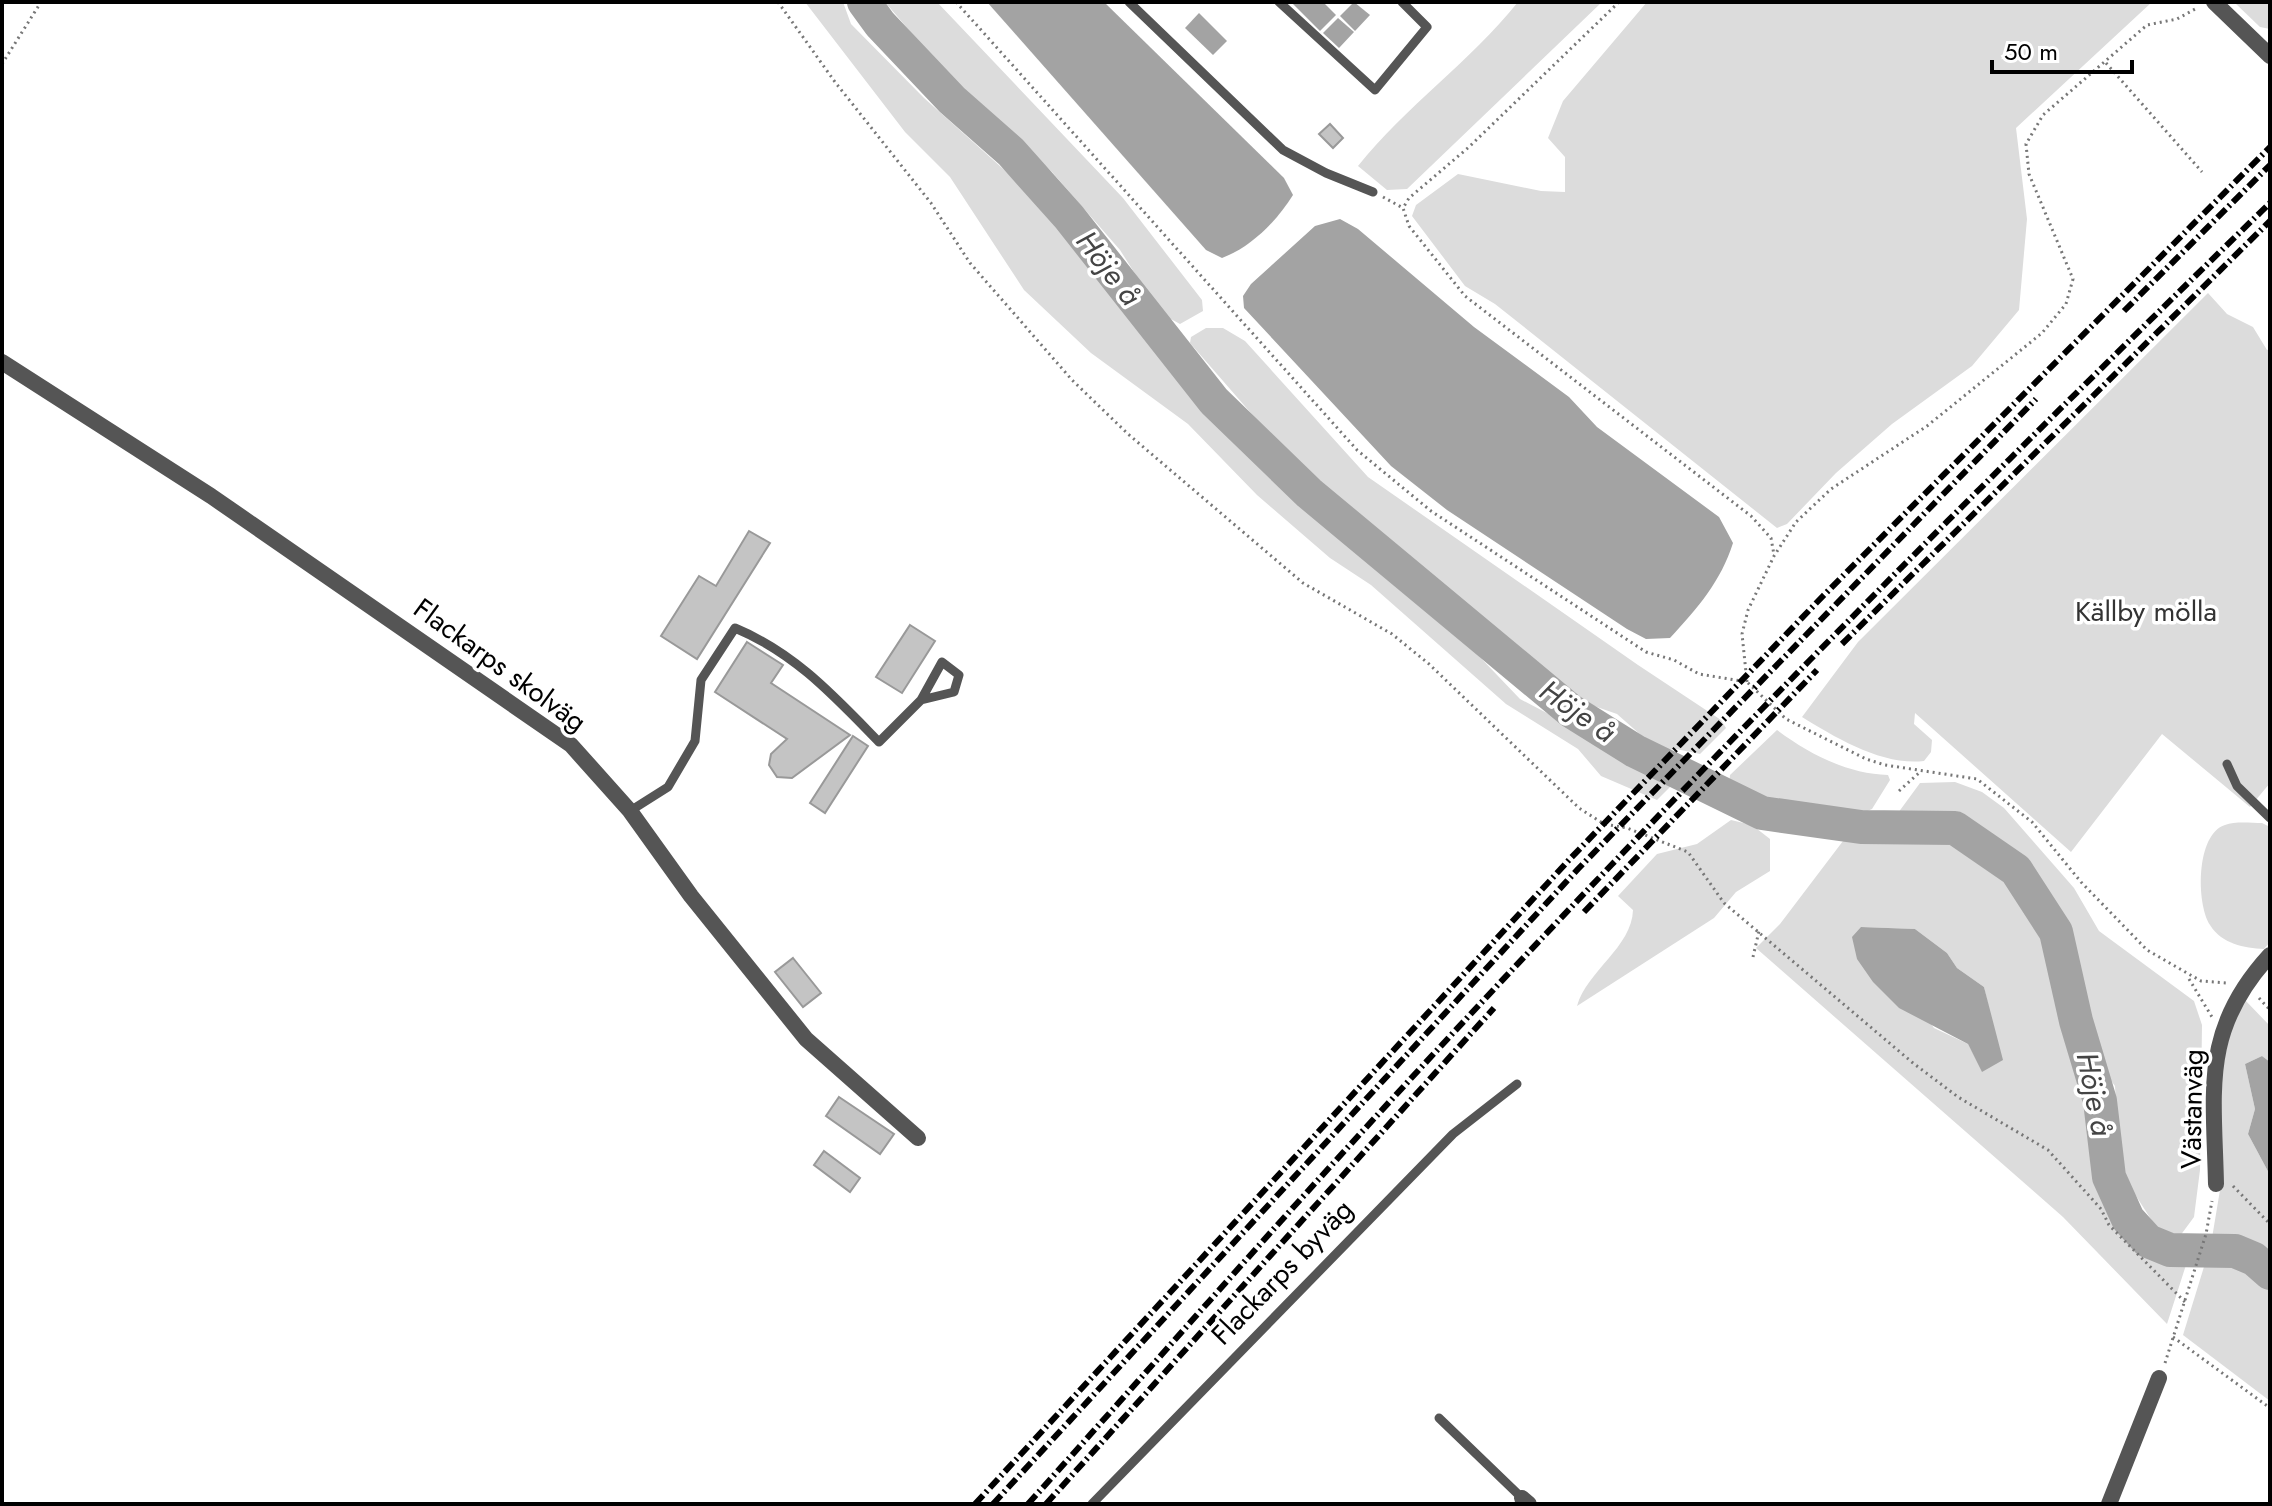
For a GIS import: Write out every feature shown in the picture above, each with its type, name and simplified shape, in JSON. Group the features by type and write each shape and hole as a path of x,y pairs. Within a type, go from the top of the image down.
{"street":[{"path":"2206,4 2270,56"},
{"name":"Flackarps skolväg","path":"2,362 211,496 571,745 630,811 691,896 806,1039 918,1138"},
{"name":"Västanväg","path":"2216,1184 2214,1088 2219,1038 2245,982 2270,955"},
{"path":"2109,1504 2159,1378"}],"lane":[{"path":"1129,2 1283,150 1326,173 1373,192"},
{"path":"1279,2 1375,90 1427,27 1402,2"},
{"path":"630,811 668,787 695,741 701,680 735,628 769,642 821,681 879,742 921,700 942,662 959,675 954,692 921,700"},
{"path":"2227,764 2229,775 2270,818"},
{"name":"Flackarps byväg","path":"1092,1504 1453,1134 1517,1084"},
{"path":"1439,1418 1526,1501"}],"path":[{"path":"2,64 41,2"},
{"path":"778,2 835,82 923,193 970,263 1018,322 1128,434 1303,583 1392,634 1429,664 1579,808 1604,824 1627,828 1688,852 1724,903 1913,1063 1958,1097 2048,1150 2101,1209 2109,1225 2186,1303"},
{"path":"956,2 1357,450 1389,479 1624,641 1699,674 1747,682 1786,719 1866,759 1920,772 1967,776 1997,794 2032,822 2136,940 2187,975 2208,983 2245,982"},
{"path":"1403,208 1409,198 1469,147 1619,2"},
{"path":"1747,682 1742,634 1748,610 1774,556 1796,522 1831,489 1927,426 2042,333 2066,304 2073,279 2029,174 2026,144 2043,115 2147,25 2177,19 2206,4"},
{"path":"2106,63 2202,172"},
{"path":"1373,192 1403,208 1409,226 1465,296 1751,516 1771,538 1774,556"},
{"path":"1899,791 1920,772"},
{"path":"1753,957 1759,931"},
{"path":"2187,975 2203,997 2219,1038"},
{"path":"2159,1378 2186,1303 2206,1234 2216,1184 2234,1186 2270,1224"},
{"path":"2173,1337 2270,1408"}],"green space":[{"path":"805,2 843,2 851,24 924,98 1049,210 1133,321 1255,458 1366,560 1432,607 1520,699 1676,781 1657,800 1601,776 1578,749 1506,704 1371,585 1330,558 1257,495 1188,424 1091,353 1024,290 950,177 905,132"},
{"path":"885,2 937,2 1123,198 1202,300 1203,311 1180,324 1160,313 1120,250 1052,172 943,70"},
{"path":"1518,2 1602,2 1407,189 1387,190 1358,166"},
{"path":"1647,2 2152,2 2016,128 2027,219 2019,310 1972,366 1892,424 1836,473 1787,524 1777,528 1495,304 1465,286 1412,216 1416,205 1458,174 1541,191 1565,192 1565,157 1548,138 1563,101"},
{"path":"2234,2 2270,2 2270,29 2260,27"},
{"name":"Källby mölla","path":"2208,293 2227,314 2253,327 2267,350 2270,349 2270,783 2250,807 2162,734 2071,852 1915,713 1914,724 1932,740 1931,752 1924,761 1876,755 1802,717 1858,642"},
{"path":"1206,328 1223,328 1245,341 1368,477 1721,720 1726,728 1700,754 1676,749 1659,751 1617,714 1574,699 1556,682 1531,669 1487,623 1343,505 1270,435 1190,343 1191,337"},
{"path":"1777,730 1830,761 1858,771 1888,775 1890,780 1872,809 1853,817 1737,793 1729,785 1730,775"},
{"path":"1955,782 1982,792 2004,808 2074,888 2099,931 2194,1001 2202,1025 2200,1170 2194,1217 2180,1236 2156,1227 2127,1182 2119,1156 2115,1086 2102,1068 2089,1036 2062,926 2047,892 2010,847 1990,833 1934,816 1905,817 1898,813 1920,783"},
{"path":"1731,820 1752,825 1770,839 1770,871 1736,892 1714,918 1577,1006 1582,993 1625,936 1631,923 1633,910 1618,896 1657,854 1697,844"},
{"path":"2233,823 2262,823 2270,827 2270,942 2264,949 2234,944 2215,931 2205,915 2201,886 2204,855 2215,831"},
{"path":"1916,835 1957,842 1994,860 2012,879 2027,902 2048,955 2087,1101 2097,1170 2107,1208 2129,1241 2155,1257 2186,1265 2167,1324 2063,1217 1756,948 1780,924 1843,841","holes":["1862,927 1915,929 1947,953 1957,968 1984,987 1989,1009 1983,1072 1968,1044 1934,1028"]},
{"path":"2244,999 2270,1026 2270,1062 2262,1056 2245,1064 2255,1109 2248,1134 2270,1175 2270,1401 2183,1335 2211,1244 2221,1184 2221,1044"}],"shaded area":[{"path":"987,2 1104,2 1284,178 1293,195 1271,224 1243,247 1222,258 1206,250"},
{"path":"1291,2 1323,2 1336,15 1320,31"},
{"path":"1354,2 1370,15 1355,31 1340,16"},
{"path":"1199,13 1227,41 1213,55 1185,28"},
{"path":"1338,18 1354,32 1339,48 1323,33"},
{"path":"1340,219 1358,229 1474,327 1569,397 1597,427 1719,517 1733,543 1728,557 1708,594 1670,638 1646,639 1627,629 1447,510 1391,466 1244,308 1243,296 1251,284 1315,226"},
{"path":"1861,927 1915,929 1947,953 1957,968 1984,987 2003,1060 1982,1072 1968,1044 1899,1008 1873,982 1857,959 1852,937"},
{"path":"2262,1056 2270,1062 2270,1175 2248,1134 2255,1109 2245,1064"}],"building":[{"path":"1330,124 1343,138 1333,148 1319,134"},
{"path":"749,531 770,543 697,659 661,636 699,576 716,586"},
{"path":"910,625 935,641 902,693 876,677"},
{"path":"747,642 783,665 771,683 850,735 792,778 777,777 769,765 771,754 787,739 715,692"},
{"path":"853,736 868,746 825,813 810,803"},
{"path":"793,958 821,993 803,1007 775,972"},
{"path":"839,1097 894,1134 880,1154 826,1116"},
{"path":"824,1151 860,1178 850,1192 814,1165"}],"waterway":[{"name":"Höje å","path":"864,2 880,24 952,100 1011,152 1069,217 1214,401 1309,493 1571,711 1635,751 1762,813 1861,827 1955,828 2016,870 2056,932 2076,1021 2100,1101 2109,1177 2128,1219 2148,1241 2170,1250 2235,1251 2254,1259 2270,1273"}],"railway":[{"path":"975,1504 1569,860 1823,596 2270,147"},
{"path":"2124,311 2270,165"},
{"path":"1028,1504 1318,1180 1582,896 1923,546 2270,203"},
{"path":"1842,644 2270,221"},
{"path":"993,1504 1578,869 2036,399"},
{"path":"1584,912 1817,670"},
{"path":"1046,1504 1494,1008"}]}
